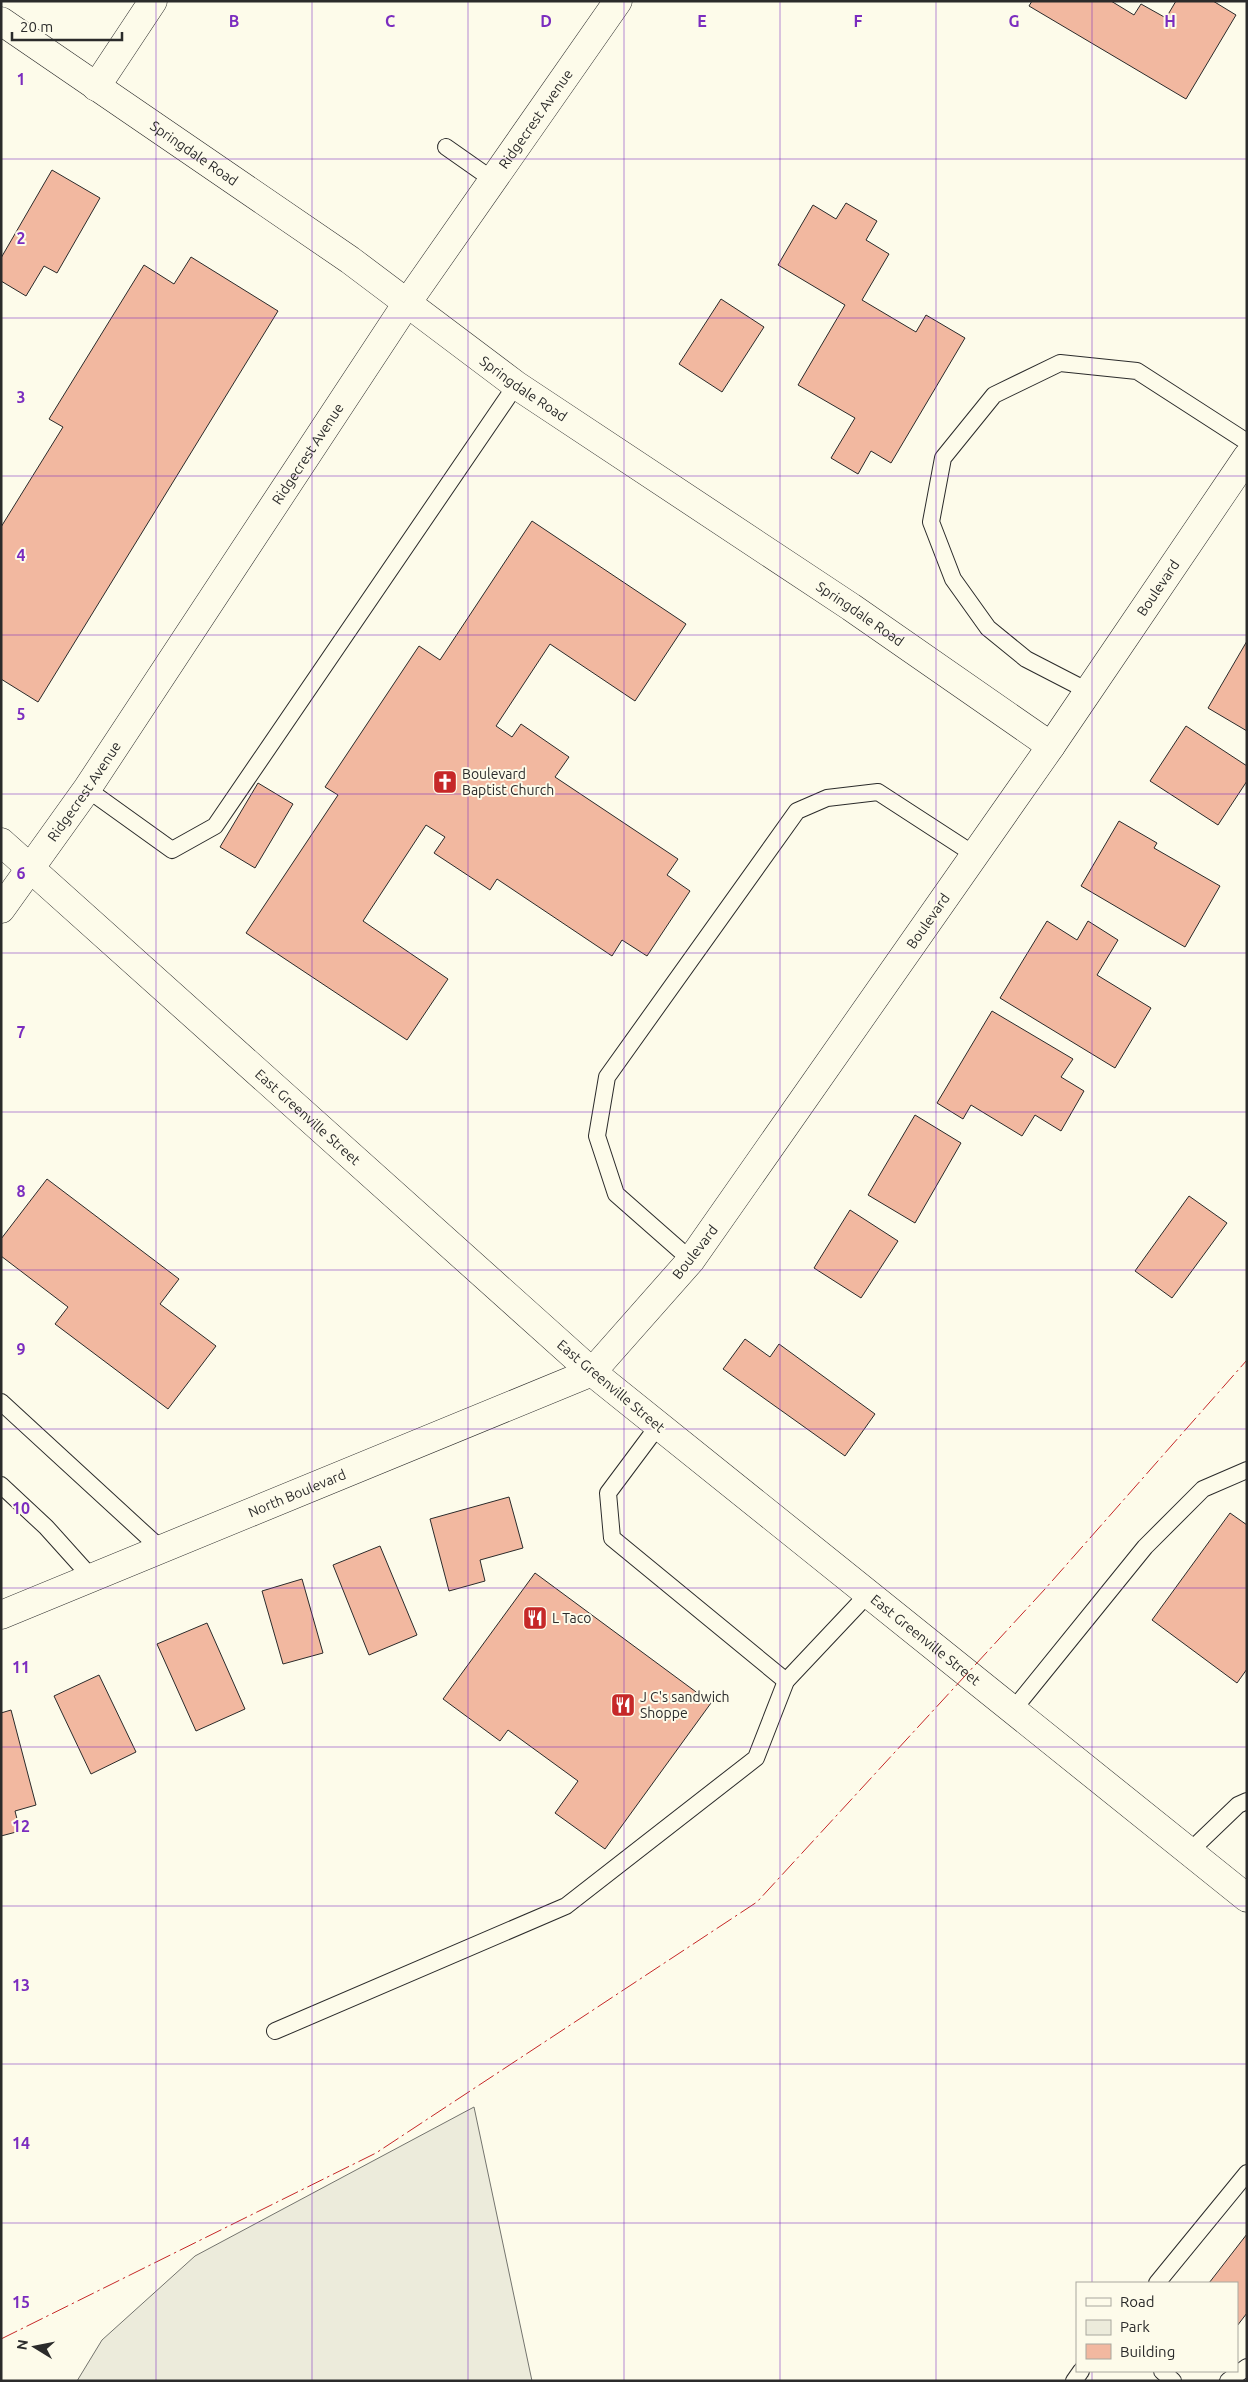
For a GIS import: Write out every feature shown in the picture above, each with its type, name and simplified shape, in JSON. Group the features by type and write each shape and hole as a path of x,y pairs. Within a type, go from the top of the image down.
{"street":[{"path":"96,87 153,1"},
{"name":"Ridgecrest Avenue","path":"1,909 87,789 407,303 618,1"},
{"name":"Springdale Road","path":"1,22 350,260 516,385 851,607 1051,746"},
{"name":"Boulevard","path":"592,1372 691,1260 1051,746 1247,457"},
{"name":"East Greenville Street","path":"1,842 592,1372 1247,1898"},
{"name":"North Boulevard","path":"1,1614 592,1372"}],"lane":[{"path":"446,147 493,180"},
{"path":"1088,691 1026,659 988,628 953,579 931,522 944,458 994,395 1060,363 1138,371 1247,442"},
{"path":"87,789 172,850 215,826 516,385"},
{"path":"691,1260 616,1194 597,1136 607,1077 797,811 827,798 878,792 975,855"},
{"path":"1,1402 160,1548"},
{"path":"658,1426 608,1494 612,1538 786,1680"},
{"path":"1013,1710 1145,1547 1203,1489 1247,1470"},
{"path":"1,1485 46,1527 91,1577"},
{"path":"275,2031 566,1906 756,1758 786,1680 868,1594"},
{"path":"1189,1852 1238,1806 1247,1801"},
{"path":"1158,2282 1247,2173"},
{"path":"1228,2381 1247,2367"},
{"path":"1163,2372 1173,2381"}],"green space":[{"path":"474,2107 532,2381 77,2381 102,2340 195,2256"}],"building":[{"path":"1032,1 1111,1 1134,15 1141,4 1166,18 1176,1 1213,1 1236,15 1186,99 1029,6"},
{"path":"52,170 100,198 57,273 44,266 26,296 1,281 1,258"},
{"path":"846,203 877,221 866,240 889,254 862,300 916,332 926,315 965,338 891,463 871,451 858,474 831,458 855,418 798,385 845,305 778,265 813,205 836,219"},
{"path":"191,257 278,311 38,702 1,679 1,527 63,427 49,419 144,265 174,284"},
{"path":"721,299 764,327 722,392 679,364"},
{"name":"Boulevard Baptist Church","path":"532,521 686,624 635,701 550,644 496,726 512,737 521,724 569,757 555,777 678,859 667,875 690,891 647,956 622,940 612,956 497,879 490,890 434,853 445,837 426,825 363,921 448,979 407,1040 246,933 338,795 325,787 419,646 440,660"},
{"path":"1247,641 1247,731 1208,708"},
{"path":"1186,726 1247,766 1247,781 1218,825 1150,781"},
{"path":"258,783 293,804 255,868 220,847"},
{"path":"1119,821 1157,843 1154,848 1220,886 1185,947 1081,886"},
{"path":"1047,921 1077,940 1088,921 1118,940 1097,975 1151,1008 1115,1068 1000,998"},
{"path":"992,1011 1073,1059 1061,1077 1084,1091 1061,1131 1035,1115 1022,1136 971,1105 963,1119 937,1103"},
{"path":"915,1115 961,1143 915,1223 868,1195"},
{"path":"47,1179 179,1279 160,1304 216,1346 168,1409 55,1324 68,1307 1,1256 1,1239"},
{"path":"1189,1196 1227,1223 1172,1298 1135,1271"},
{"path":"850,1210 898,1241 861,1298 814,1268"},
{"path":"745,1339 770,1357 779,1344 875,1414 845,1456 723,1369"},
{"path":"509,1497 523,1548 480,1560 485,1581 449,1591 430,1519"},
{"path":"1230,1513 1247,1525 1247,1669 1237,1683 1152,1620"},
{"path":"380,1546 417,1635 369,1655 333,1565"},
{"path":"535,1573 711,1703 605,1849 555,1813 578,1781 508,1730 500,1741 443,1699"},
{"path":"302,1579 323,1653 283,1664 262,1591"},
{"path":"207,1623 245,1709 196,1731 157,1644"},
{"path":"99,1675 136,1752 91,1774 54,1696"},
{"path":"11,1710 36,1805 15,1811 20,1831 1,1836 1,1713"},
{"path":"1247,2234 1247,2313 1238,2325 1238,2282 1210,2282"}],"power":[{"path":"1,2339 376,2153 757,1902 1045,1589 1247,1360"}],"place":[{"name":"Boulevard Baptist Church","path":"445,782"},
{"name":"L Taco","path":"535,1618"},
{"name":"J C's sandwich Shoppe","path":"623,1705"}]}
